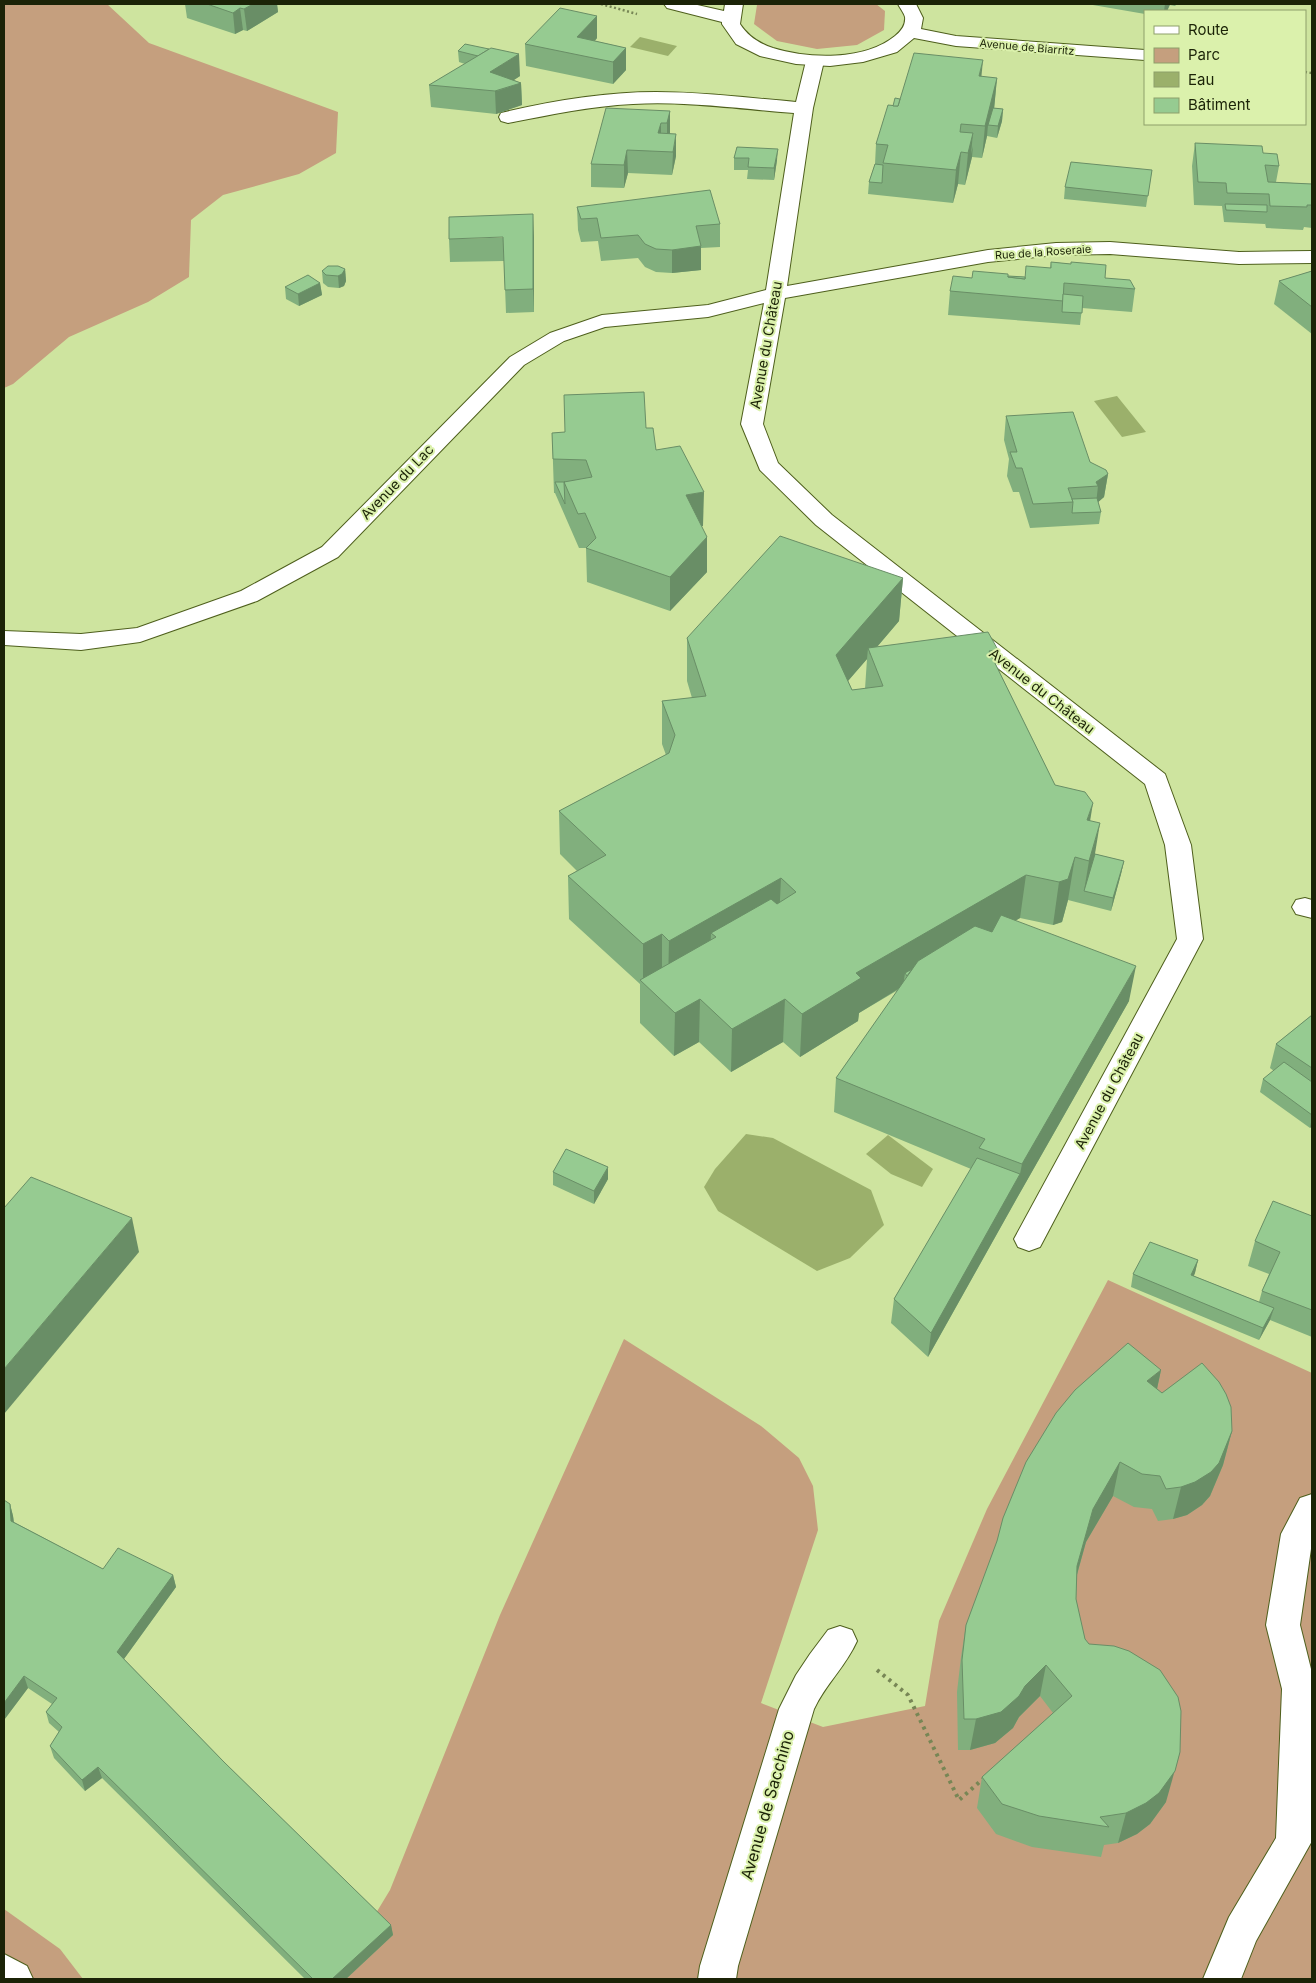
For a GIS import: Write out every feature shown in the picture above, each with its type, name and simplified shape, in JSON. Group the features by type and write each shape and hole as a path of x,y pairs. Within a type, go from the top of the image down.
{"street":[{"path":"673,4 731,11 733,30 745,42 788,58 815,62 846,60 875,55 897,45 910,32 914,18 907,4"},
{"name":"Avenue de Biarritz","path":"910,32 956,41 1144,55"},
{"name":"Avenue du Château","path":"815,62 804,108 776,294 752,424 768,464 824,520 1156,780 1178,845 1190,939 1029,1239"},
{"path":"508,117 585,103 633,98 718,99 804,108"},
{"name":"Rue de la Roseraie","path":"776,294 912,269 1007,254 1056,249 1110,248 1239,258 1312,257"},
{"name":"Avenue du Lac","path":"4,638 81,642 140,635 249,596 330,552 517,361 549,342 602,321 708,310 776,294"},
{"path":"1222,1979 1242,1930 1294,1841 1299,1689 1283,1625 1297,1534 1312,1508"},
{"name":"Avenue de Sacchino","path":"717,1979 719,1966 788,1738 792,1715 805,1687 840,1641"},
{"path":"4,1972 14,1979"}],"path":[{"path":"908,1695 959,1800 989,1774"}],"green space":[{"path":"4,4 107,4 149,43 338,112 336,153 299,174 223,195 191,220 189,277 148,302 69,337 13,384 4,388"},
{"path":"876,4 885,11 884,30 857,45 817,49 777,41 754,24 757,5"},
{"path":"1108,1280 1312,1373 1312,1979 336,1979 390,1890 500,1615 624,1339 761,1426 799,1458 813,1486 818,1530 761,1703 823,1727 925,1706 939,1621 987,1509"},
{"path":"4,1909 60,1949 83,1979 4,1979"}],"water":[{"path":"640,37 677,46 668,56 630,47"},
{"path":"1117,396 1146,432 1122,437 1094,401"},
{"path":"746,1134 773,1138 871,1190 884,1225 850,1258 817,1271 718,1211 704,1187 715,1169"},
{"path":"888,1135 933,1169 922,1187 891,1174 866,1154"}],"building":[{"path":"207,4 253,4 244,9 240,8 233,13"},
{"path":"560,8 597,16 577,37 626,48 613,62 525,44"},
{"path":"465,44 489,49 478,56 458,51"},
{"path":"491,48 519,54 490,72 521,83 495,91 429,85"},
{"path":"914,53 983,60 979,76 997,78 985,126 961,124 960,132 973,133 968,153 961,152 956,170 883,163 888,145 876,144 888,105 898,106"},
{"path":"895,98 900,99 898,106 893,106"},
{"path":"606,108 670,111 667,123 661,123 658,133 676,134 673,152 627,150 624,165 591,164"},
{"path":"993,108 1003,109 998,126 988,125"},
{"path":"1195,143 1262,146 1263,153 1277,154 1279,166 1265,165 1268,182 1312,184 1312,205 1307,205 1307,207 1270,206 1269,194 1227,193 1226,183 1198,182"},
{"path":"737,147 778,149 774,168 748,167 749,158 734,158"},
{"path":"1071,162 1152,170 1148,196 1065,187"},
{"path":"875,164 883,165 882,183 869,182"},
{"path":"710,190 720,224 696,226 701,246 672,250 656,249 645,244 638,235 601,238 597,218 581,219 577,207"},
{"path":"1225,204 1267,205 1267,212 1226,210"},
{"path":"533,214 533,289 505,290 503,237 449,239 449,217"},
{"path":"1051,262 1106,265 1105,278 1130,280 1135,289 1064,283 1063,301 950,291 953,276 972,278 973,271 1008,274 1008,277 1025,279 1026,266 1051,268"},
{"path":"328,266 338,266 345,269 338,276 326,275 322,271"},
{"path":"1312,271 1312,307 1279,281"},
{"path":"308,275 320,283 298,294 285,287"},
{"path":"1008,277 1025,277 1025,279"},
{"path":"1063,294 1083,296 1082,313 1062,312"},
{"path":"644,392 646,428 653,428 656,450 680,446 704,492 686,495 707,537 670,577 586,548 596,538 585,513 578,514 564,482 592,477 586,460 553,459 552,433 565,432 564,395"},
{"path":"1073,412 1090,462 1106,470 1108,474 1096,482 1098,486 1068,488 1073,502 1033,504 1022,468 1016,468 1010,452 1017,452 1006,416"},
{"path":"555,482 564,482 565,504"},
{"path":"1097,498 1101,512 1072,513 1072,499"},
{"path":"780,536 903,578 836,655 852,690 883,686 868,648 988,632 998,650 989,651 1055,785 1085,792 1093,803 1087,820 1100,823 1089,861 1075,857 1068,879 1059,882 1026,875 856,973 861,978 802,1014 785,999 732,1029 700,999 675,1013 640,980 716,937 711,933 771,899 777,904 796,892 781,878 669,941 662,934 643,944 568,876 606,855 559,811 669,753 675,735 662,701 706,696 687,638"},
{"path":"1095,854 1124,861 1113,898 1084,891"},
{"path":"1001,915 1136,966 1022,1164 979,1148 985,1139 836,1078 918,961 975,926 992,932"},
{"path":"1312,1015 1312,1068 1276,1044"},
{"path":"1284,1062 1312,1082 1312,1115 1263,1079"},
{"path":"566,1149 608,1167 594,1191 553,1172"},
{"path":"977,1158 1020,1174 931,1333 894,1299"},
{"path":"31,1177 132,1218 4,1369 4,1208"},
{"path":"1273,1201 1312,1216 1312,1310 1262,1291 1280,1252 1255,1241"},
{"path":"1150,1242 1198,1260 1191,1275 1274,1308 1263,1328 1133,1274"},
{"path":"1128,1343 1161,1370 1147,1381 1162,1393 1202,1363 1219,1382 1226,1394 1231,1407 1232,1431 1219,1463 1211,1472 1195,1482 1181,1487 1166,1489 1160,1476 1142,1474 1120,1462 1093,1509 1077,1566 1076,1599 1085,1639 1089,1644 1114,1646 1129,1651 1160,1670 1178,1697 1181,1711 1180,1752 1175,1771 1159,1793 1146,1803 1126,1813 1100,1817 1109,1827 1039,1816 1002,1804 982,1777 1072,1696 1046,1665 1025,1686 1019,1696 1001,1712 976,1719 964,1719 962,1660 966,1625 997,1541 1003,1518 1026,1462 1056,1413 1075,1390"},
{"path":"4,1500 10,1504 11,1521 103,1569 118,1548 173,1575 117,1652 224,1762 391,1925 332,1979 313,1979 98,1767 82,1780 50,1746 62,1727 46,1712 57,1698 24,1676 4,1703"}]}
